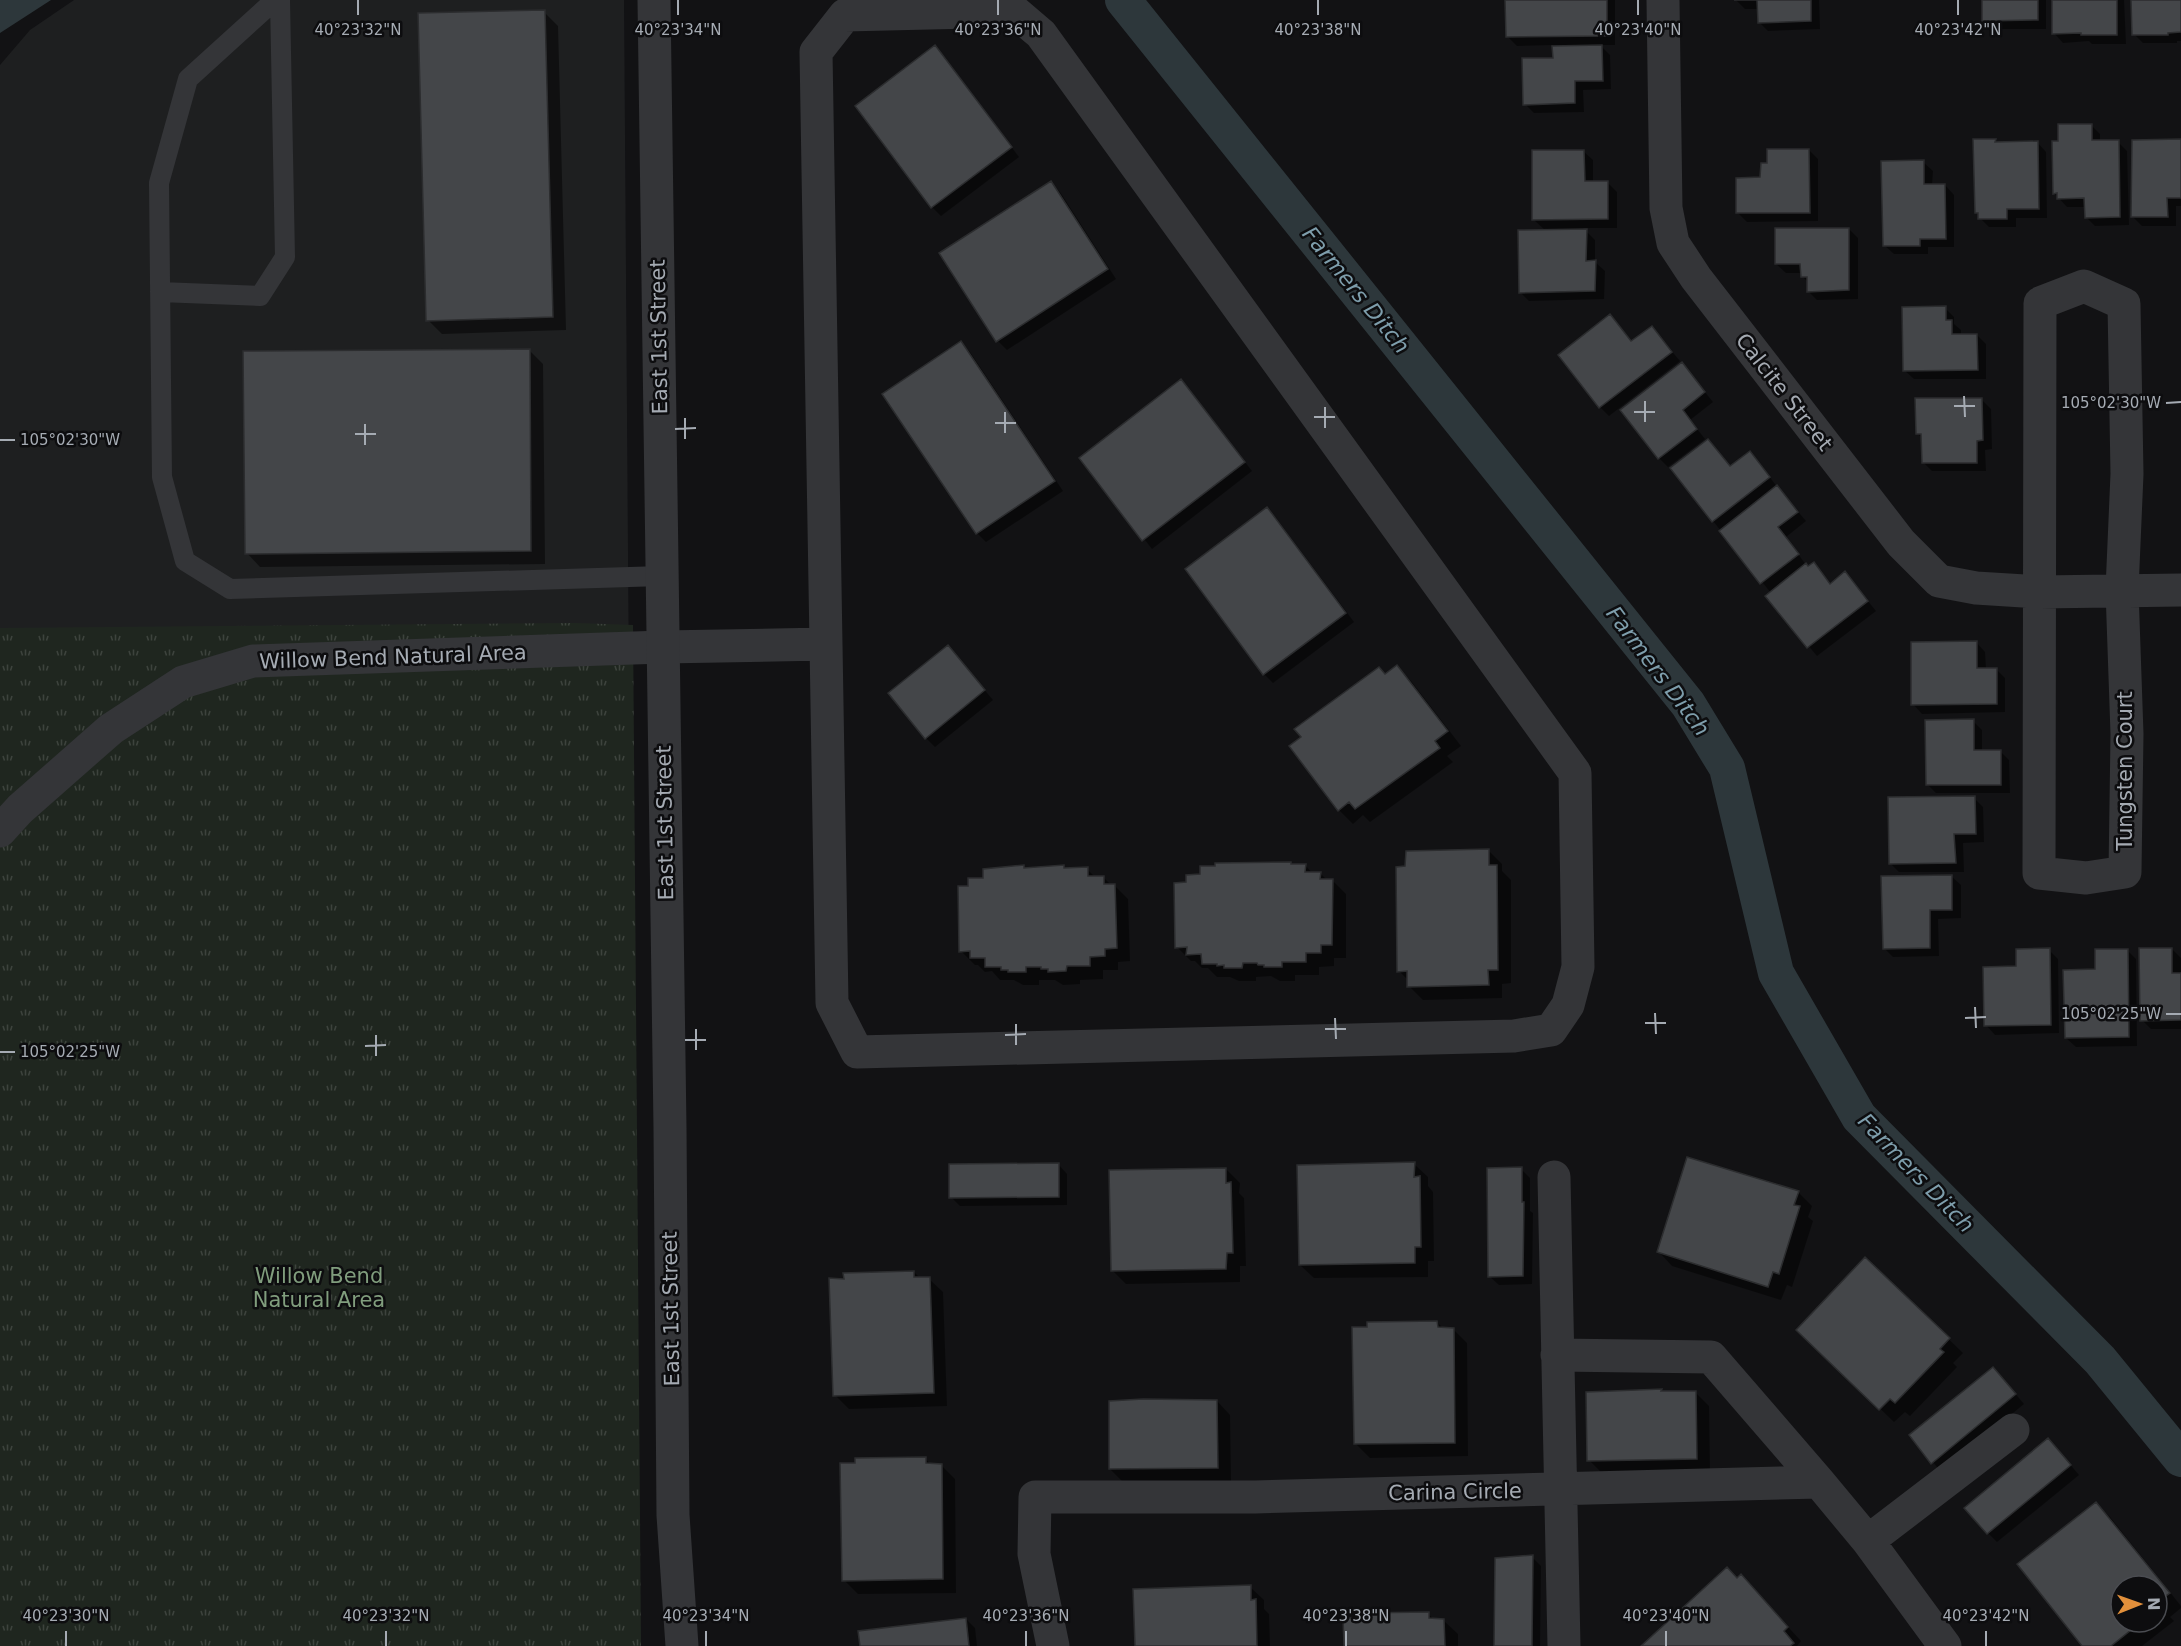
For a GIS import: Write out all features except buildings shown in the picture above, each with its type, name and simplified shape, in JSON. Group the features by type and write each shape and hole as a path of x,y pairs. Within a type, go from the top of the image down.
{"street":[{"name":"East 1st Street","path":"654,0 673,1515 682,1646"},
{"name":"Calcite Street","path":"1663,0 1666,208 1673,243 1696,278 1901,543 1939,581 1976,588 2040,592 2181,590"},
{"path":"1014,11 1041,34 1575,772 1578,967 1568,1005 1551,1030 1514,1036 857,1052 832,1003 825,644 816,52 845,15 1014,11"},
{"path":"2040,592 2040,303 2084,286 2124,304 2127,474 2122,590"},
{"name":"Tungsten Court","path":"2040,592 2039,873 2086,878 2125,872 2127,734 2122,590"},
{"name":"Willow Bend Natural Area","path":"0,831 20,808 111,729 183,682 253,661 663,647 825,644"},
{"path":"1554,1177 1564,1646"},
{"path":"1557,1355 1711,1357 1868,1541 1945,1646"},
{"path":"1868,1541 2013,1430"},
{"name":"Carina Circle","path":"1053,1646 1034,1554 1035,1497 1255,1497 1819,1482"}],"lane":[{"path":"275,0 188,79 159,183 162,477 185,561 230,589 662,576"},
{"path":"160,292 260,296 285,257 280,0"}],"shaded area":[{"path":"0,0 51,0 0,33"},
{"path":"74,0 624,0 630,832 0,676 0,65 30,30"}],"green space":[{"name":"Willow Bend Natural Area","path":"575,623 633,625 641,1646 0,1646 0,628"}],"waterway":[{"name":"Farmers Ditch","path":"1123,0 1688,704 1727,768 1776,973 1859,1117 2100,1360 2181,1459"}]}
